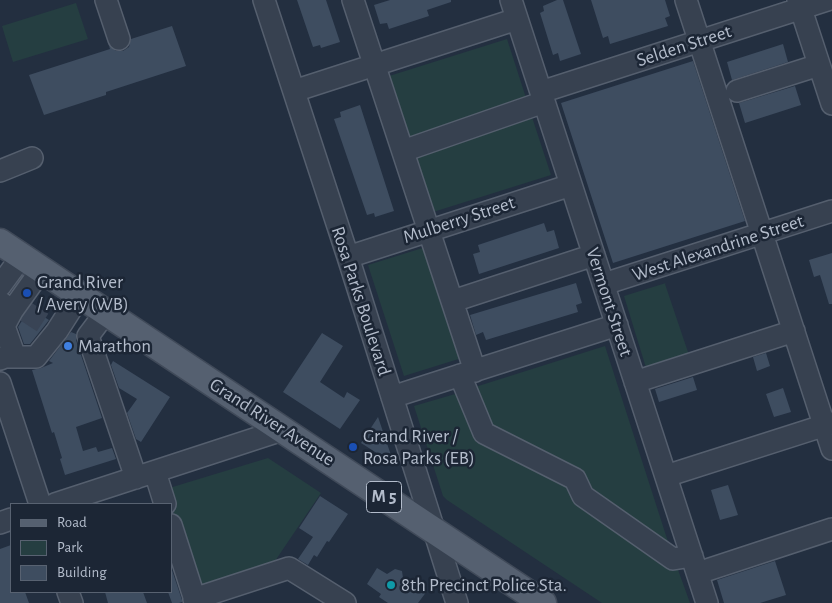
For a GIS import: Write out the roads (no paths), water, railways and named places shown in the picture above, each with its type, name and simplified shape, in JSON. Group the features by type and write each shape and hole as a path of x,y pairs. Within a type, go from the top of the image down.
{"main road":[{"name":"Grand River Avenue","path":"0,242 543,603"}],"street":[{"path":"106,0 119,39"},
{"name":"Rosa Parks Boulevard","path":"264,0 348,257 457,603"},
{"path":"353,0 453,302 468,373 484,433 575,479 584,496 673,559 695,565 832,529"},
{"path":"686,0 794,331 828,424 832,448"},
{"name":"Selden Street","path":"402,151 543,97 799,4 827,0"},
{"path":"799,4 832,104"},
{"path":"294,91 375,65 514,9"},
{"name":"Vermont Street","path":"514,9 707,603"},
{"path":"737,91 819,65"},
{"path":"0,171 32,158"},
{"name":"Mulberry Street","path":"348,257 571,185"},
{"name":"West Alexandrine Street","path":"604,284 832,211"},
{"path":"453,302 594,255"},
{"path":"0,286 32,263"},
{"path":"32,263 14,311 4,326 8,358 36,356 48,334 80,295"},
{"path":"106,312 88,336 146,475 164,503"},
{"path":"392,397 617,325"},
{"path":"635,382 794,331"},
{"path":"0,383 40,503"},
{"path":"666,476 828,424"},
{"path":"58,503 282,430"},
{"path":"172,528 195,601 289,568 345,603"}],"tunnel":[{"path":"25,311 48,326"}],"place":[{"name":"Grand River / Avery (WB)","path":"27,293"},
{"name":"Marathon","path":"68,346"},
{"name":"Grand River / Rosa Parks (EB)","path":"353,447"},
{"name":"8th Precinct Police Sta.","path":"391,585"}]}
